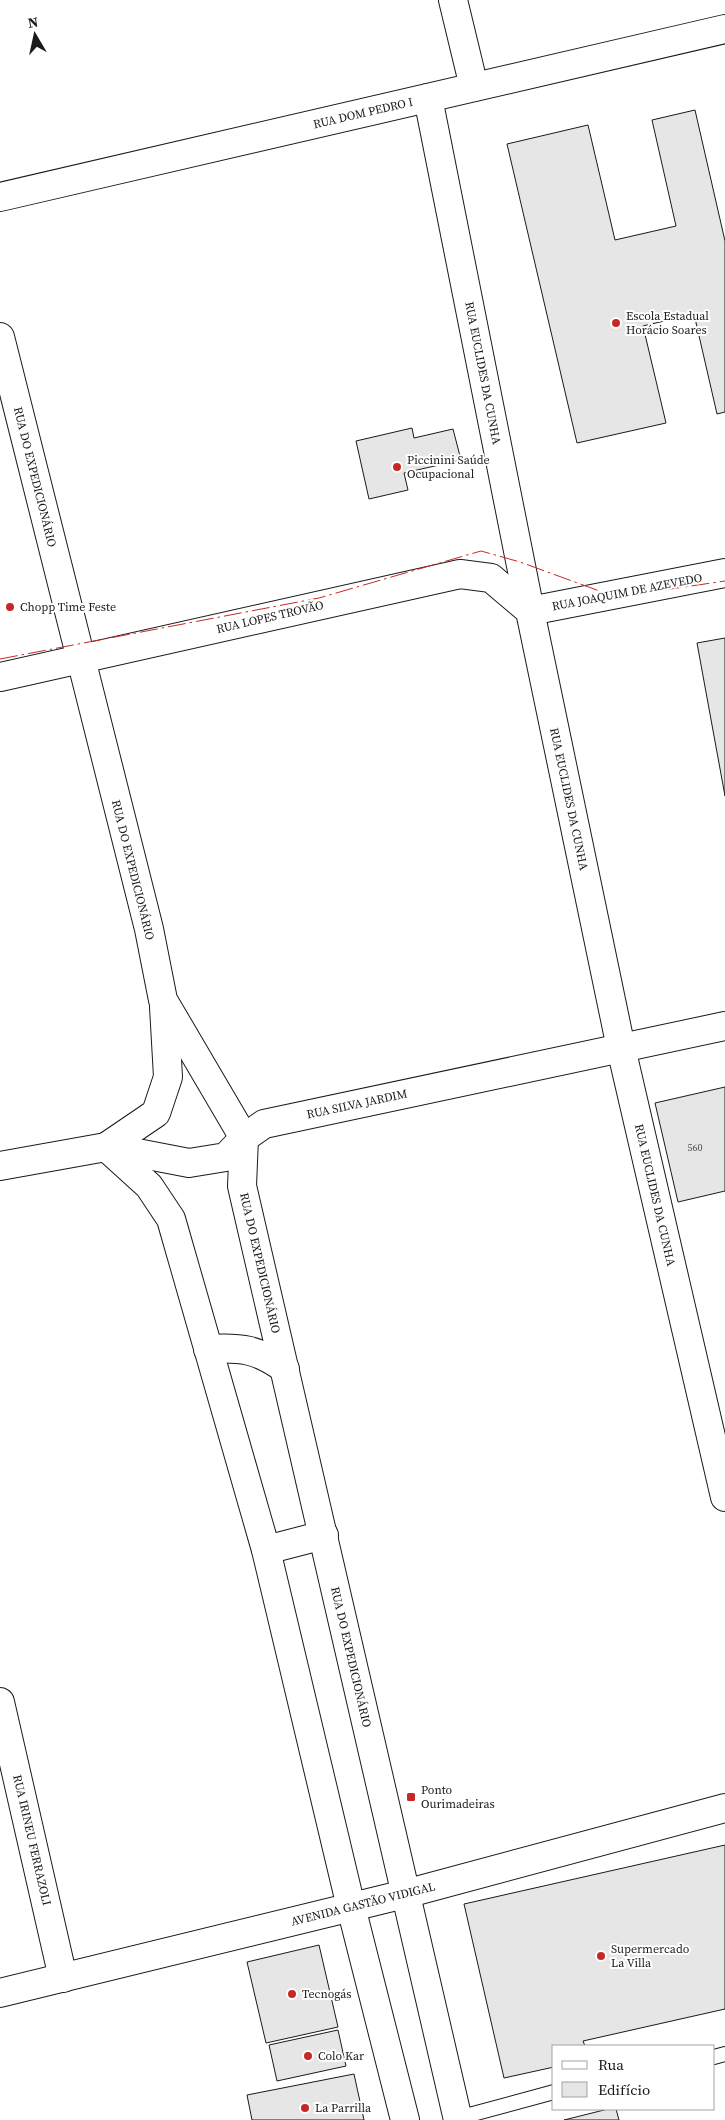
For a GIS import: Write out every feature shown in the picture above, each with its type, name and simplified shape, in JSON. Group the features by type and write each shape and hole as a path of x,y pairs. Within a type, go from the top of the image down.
{"street":[{"path":"453,0 474,87"},
{"name":"RUA DOM PEDRO I","path":"0,197 725,29"},
{"name":"RUA EUCLIDES DA CUNHA","path":"428,98 530,612 621,1048 721,1466 725,1497"},
{"name":"RUA DO EXPEDICIONÁRIO","path":"0,337 148,929 163,1000 244,1138 242,1186 458,2119"},
{"name":"RUA JOAQUIM DE AZEVEDO","path":"530,612 725,573"},
{"name":"RUA LOPES TROVÃO","path":"0,677 460,574 491,578 530,612"},
{"path":"163,1000 168,1077 156,1113 106,1147 150,1186 171,1219 266,1550 350,1907 404,2120"},
{"name":"RUA SILVA JARDIM","path":"0,1166 106,1147 189,1163 226,1158 244,1138 264,1124 725,1026"},
{"path":"208,1349 235,1347 253,1350 268,1356 285,1369"},
{"path":"266,1550 324,1535"},
{"name":"RUA IRINEU FERRAZOLI","path":"0,1702 63,1978"},
{"name":"AVENIDA GASTÃO VIDIGAL","path":"0,1993 405,1894 725,1808"}],"lane":[{"path":"458,2119 552,2093"}],"building":[{"path":"695,110 725,241 725,412 717,414 694,314 643,326 666,423 577,443 507,144 588,125 615,240 676,226 652,120"},
{"name":"Piccinini Saúde Ocupacional","path":"412,428 414,438 453,429 461,460 404,473 408,490 369,499 356,441"},
{"path":"725,638 725,796 697,643"},
{"path":"725,1087 725,1191 678,1202 655,1103"},
{"name":"Supermercado La Villa","path":"725,1845 725,2009 583,2041 585,2045 552,2045 552,2067 504,2078 464,1904"},
{"name":"Tecnogás","path":"319,1945 338,2027 266,2043 247,1962"},
{"name":"Colo Kar","path":"338,2030 346,2066 277,2081 269,2045"},
{"name":"La Parrilla","path":"354,2074 364,2120 252,2120 247,2095"},
{"path":"604,2110 616,2110 619,2120 564,2120"}],"power":[{"path":"0,659 319,598 481,551 520,562 616,597 725,581"}],"place":[{"name":"Escola Estadual Horácio Soares","path":"616,323"},
{"name":"Piccinini Saúde Ocupacional","path":"397,467"},
{"name":"Chopp Time Feste","path":"10,607"},
{"name":"Ponto Ourimadeiras","path":"411,1797"},
{"name":"Supermercado La Villa","path":"601,1956"},
{"name":"Tecnogás","path":"292,1994"},
{"name":"Colo Kar","path":"308,2056"},
{"name":"La Parrilla","path":"305,2108"}]}
